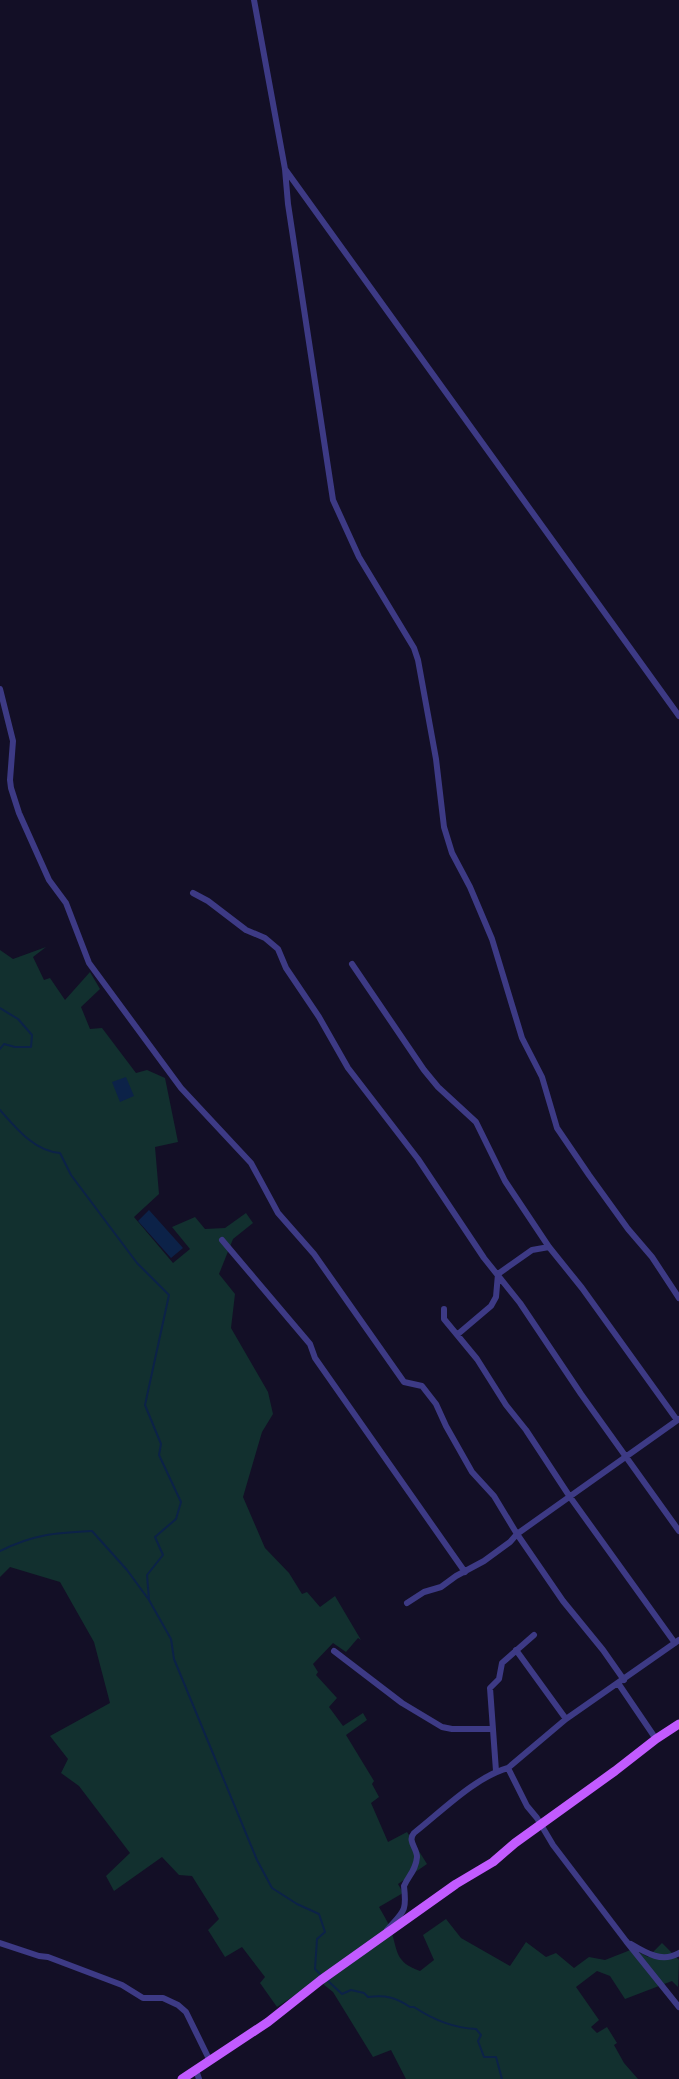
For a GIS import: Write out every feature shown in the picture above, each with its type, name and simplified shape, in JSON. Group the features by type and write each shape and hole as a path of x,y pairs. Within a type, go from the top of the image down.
{"main road":[{"path":"182,2079 198,2074 210,2061 268,2022 325,1978 456,1884 493,1862 541,1824 615,1771 656,1739 679,1724"}],"street":[{"path":"254,0 285,169 288,204 333,500 359,557 409,639 416,654 436,759 441,811 452,853 470,887 492,939 522,1038 542,1077 559,1132 628,1230 652,1257 679,1298"},
{"path":"285,169 679,716"},
{"path":"0,688 13,741 10,780 11,788 19,812 49,880 65,900 92,967 181,1088 251,1163 278,1213 314,1254 404,1382 422,1386 436,1404 446,1426 472,1472 494,1496 563,1601 603,1650 656,1739"},
{"path":"193,893 208,901 246,930 265,938 278,949 286,968 319,1017 348,1068 418,1159 484,1258 520,1303 581,1394 679,1531"},
{"path":"352,964 424,1070 438,1087 476,1122 505,1180 550,1247 582,1288 678,1420 518,1534 510,1542 465,1572 407,1603"},
{"path":"222,1240 310,1344 315,1358 465,1572"},
{"path":"458,1334 491,1306 496,1297 498,1274 532,1250 550,1247"},
{"path":"378,1940 404,1910 406,1898 404,1886 415,1868 417,1856 412,1841 412,1834 459,1796 496,1771 508,1768 566,1719 621,1682 677,1641 570,1497 526,1430 506,1405 477,1358 443,1317 444,1309"},
{"path":"496,1771 490,1688 498,1679 502,1663 534,1635"},
{"path":"516,1650 566,1719"},
{"path":"334,1651 402,1703 442,1726 452,1729 492,1729"},
{"path":"508,1768 527,1806 541,1824 581,1884 679,2006"},
{"path":"626,1941 654,1956 668,1956 679,1952"},
{"path":"0,1943 39,1956 48,1957 122,1985 143,1998 163,1998 178,2005 186,2012 210,2061"}],"green space":[{"path":"46,947 33,957 44,980 50,978 65,1000 90,972 100,989 81,1007 90,1029 102,1028 136,1073 147,1070 165,1078 178,1142 155,1147 159,1194 134,1217 173,1263 190,1249 172,1227 195,1217 205,1229 225,1228 246,1213 253,1223 233,1239 219,1274 235,1294 231,1328 268,1392 273,1414 262,1432 243,1497 265,1548 289,1573 302,1594 307,1592 320,1607 335,1596 361,1640 358,1638 346,1652 333,1643 313,1664 318,1672 316,1675 337,1698 329,1707 343,1726 363,1713 367,1720 346,1735 374,1781 372,1784 379,1797 371,1803 388,1842 407,1832 427,1864 398,1884 403,1893 379,1907 390,1927 399,1955 406,1964 420,1971 434,1960 423,1935 446,1919 461,1938 510,1966 526,1942 546,1957 556,1953 574,1968 589,1957 605,1960 633,1949 648,1957 662,1943 679,1960 678,1987 672,1981 625,1999 610,1976 597,1971 576,1987 599,2020 591,2027 597,2033 607,2027 617,2043 614,2045 624,2063 638,2079 406,2079 391,2050 373,2057 333,1992 318,1980 277,2007 260,1983 265,1977 242,1947 225,1957 208,1930 219,1919 192,1876 179,1875 162,1857 114,1891 106,1876 130,1853 79,1786 61,1773 68,1759 50,1736 110,1703 94,1642 60,1582 10,1567 0,1577 0,950 13,959"}],"water":[{"path":"126,1077 134,1096 120,1102 112,1082"},
{"path":"149,1210 183,1248 171,1258 138,1221"}],"waterway":[{"path":"0,1008 18,1019 32,1035 31,1047 15,1047 4,1044 0,1049"},
{"path":"0,1110 26,1138 42,1148 60,1153 71,1175 137,1263 169,1295 145,1405 161,1444 159,1455 181,1502 176,1519 155,1537 163,1555 147,1575 149,1600 171,1639 174,1659 257,1860 272,1888 297,1904 319,1914 325,1932 317,1939 315,1969 322,1976"},
{"path":"0,1551 12,1545 45,1535 92,1531 127,1570 149,1600"},
{"path":"327,1980 342,1994 351,1990 364,1993 368,1997 380,1996 390,1998 400,2001 410,2007 414,2007 444,2022 460,2027 476,2029 481,2035 478,2041 484,2057 496,2057 502,2079"}]}
